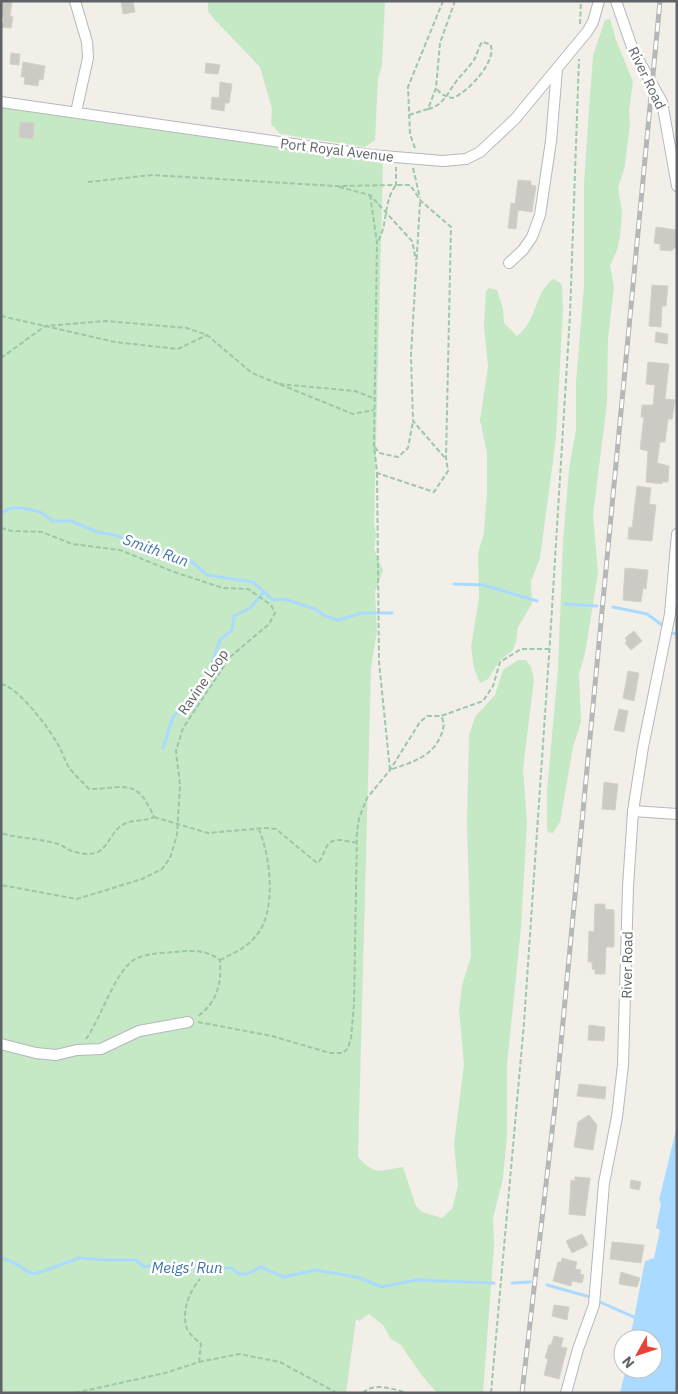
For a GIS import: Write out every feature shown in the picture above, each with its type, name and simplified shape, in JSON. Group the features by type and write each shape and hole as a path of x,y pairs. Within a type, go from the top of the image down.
{"street":[{"path":"75,1 87,42 88,58 76,112"},
{"name":"Port Royal Avenue","path":"1,102 257,140 396,157 451,160 466,158 480,152 498,138 557,69 591,27 599,1"},
{"name":"River Road","path":"616,1 633,50 662,102 677,186"},
{"path":"509,263 523,250 532,237 540,215 551,141 557,69"},
{"name":"River Road","path":"566,1393 594,1305 604,1183 620,1093 633,811 643,747 670,614 677,534"},
{"path":"633,811 677,814"},
{"path":"1,1044 46,1055 56,1055 77,1050 101,1049 146,1029 188,1022"}],"path":[{"path":"374,445 379,453 398,457 408,448 413,421 411,355 421,201 411,140 408,87 443,1"},
{"path":"428,109 436,88 440,43 455,1"},
{"path":"492,1393 524,1023 549,649 570,315 581,1"},
{"path":"409,115 441,104 446,97 473,62 482,42 490,44 492,55 485,68 457,97 446,97 436,88"},
{"path":"377,243 384,230 389,194 396,185 396,157"},
{"path":"88,182 152,175 336,186 410,185 421,201 451,227 446,458 448,471 434,492 377,473"},
{"path":"336,186 370,195 412,241 417,262"},
{"path":"370,195 377,243 374,445 377,473 379,662 390,770"},
{"path":"1,316 115,342 178,349 208,335"},
{"path":"1,358 45,326 106,321 187,328 208,335 252,373 277,384 353,414 375,410"},
{"path":"277,384 355,391 375,399"},
{"path":"413,421 446,458"},
{"name":"Ravine Loop","path":"1,528 12,531 42,532 72,544 120,550 182,575 228,590 244,589 255,593 274,609 274,617 230,657 194,710 178,740 176,751 180,784 178,823 174,845 162,869 142,879 77,899 1,885"},
{"path":"188,1022 215,1024 272,1036 330,1053 343,1053 348,1048 351,1038 354,1004 357,842 359,818 364,804 372,791 390,770 420,722 427,716 441,716 477,703 487,697 493,686 500,662 521,648 549,649"},
{"path":"1,684 7,685 22,698 56,740 69,767 89,789 111,789 122,785 133,787 148,803 154,818"},
{"path":"390,770 416,760 432,750 443,730 444,723 441,716"},
{"path":"1,833 16,838 59,844 74,852 88,854 96,853 104,847 113,834 124,824 154,818 178,823 208,833 270,828 279,831 317,863 322,859 328,845 333,841 357,842"},
{"path":"220,960 242,949 255,938 265,924 269,885 264,841 259,829"},
{"path":"77,1050 94,1028 120,974 127,965 137,958 178,951 204,952 220,960"},
{"path":"188,1022 200,1015 216,996 222,977 220,960"},
{"path":"199,1362 201,1344 187,1330 184,1312 194,1287 200,1279"},
{"path":"74,1393 239,1354 280,1362 338,1393"},
{"path":"363,1393 372,1388 389,1387 407,1393"}],"green space":[{"path":"208,1 385,1 382,66 378,78 375,140 365,147 280,134 271,124 272,109 260,67 213,18 208,11"},
{"path":"610,19 616,40 633,82 625,165 618,188 622,212 620,237 610,266 614,287 608,338 607,403 593,515 598,573 585,653 579,674 581,722 573,747 560,822 553,833 548,832 547,828 547,791 558,669 563,542 569,469 576,430 576,383 584,285 584,185 588,124 593,56 605,20"},
{"path":"1,107 383,158 374,523 376,535 374,549 383,570 375,592 377,631 371,668 358,1157 374,1170 379,1171 403,1167 416,1206 422,1212 442,1218 452,1209 458,1186 454,1144 464,1064 459,1009 462,986 471,956 467,823 469,736 475,717 495,695 503,670 518,660 526,660 531,667 534,680 523,769 527,823 521,927 507,1065 507,1136 503,1178 493,1218 494,1246 483,1393 437,1393 420,1373 401,1345 390,1338 384,1326 369,1314 359,1321 356,1319 346,1393 1,1393"},
{"path":"553,279 561,283 563,310 556,438 540,558 531,581 532,604 518,627 516,642 512,651 500,660 488,679 480,683 474,668 471,647 479,598 478,554 484,532 487,492 487,453 480,420 488,367 484,326 486,291 489,288 497,290 503,309 504,323 517,336 524,330 542,292"}],"water":[{"path":"677,1126 677,1393 620,1393 624,1379 663,1379 663,1329 632,1329 645,1261 654,1258 660,1230 656,1228 661,1204 659,1200"}],"building":[{"path":"1,1 12,2 10,16 13,17 11,28 2,27 4,17 1,17"},
{"path":"121,1 133,1 135,12 123,14"},
{"path":"11,53 20,54 19,65 10,64"},
{"path":"23,62 45,66 43,80 39,79 38,86 24,84 25,77 21,77"},
{"path":"206,63 220,65 218,74 205,73"},
{"path":"220,82 232,84 229,103 225,103 224,111 211,109 212,97 219,98"},
{"path":"20,122 34,123 33,139 19,137"},
{"path":"518,180 531,181 531,185 536,186 532,212 518,210 516,229 508,228 511,203 515,204"},
{"path":"656,227 677,230 677,246 671,251 660,250 660,244 654,243"},
{"path":"652,285 668,286 666,306 662,306 661,327 649,326"},
{"path":"656,332 668,334 667,344 655,342"},
{"path":"648,362 669,364 665,399 675,400 672,419 668,419 665,442 660,442 657,463 669,466 668,482 662,482 662,484 646,482 648,451 640,449 644,417 641,417 642,405 653,405 655,385 646,384"},
{"path":"637,486 651,488 649,504 656,505 652,541 628,539 629,527 632,528"},
{"path":"625,568 648,570 646,589 643,588 641,602 623,600"},
{"path":"634,631 642,641 631,650 625,643 627,641 625,638"},
{"path":"628,671 639,673 634,701 623,698"},
{"path":"619,709 628,711 624,732 614,730"},
{"path":"604,782 618,784 615,810 602,809"},
{"path":"595,904 605,904 605,909 614,910 614,947 606,947 605,974 595,974 595,970 592,969 592,962 588,962 589,931 594,932"},
{"path":"589,1025 605,1027 604,1041 588,1040"},
{"path":"579,1084 606,1087 605,1099 577,1096"},
{"path":"589,1115 597,1125 593,1150 574,1147 578,1122"},
{"path":"575,1177 590,1178 585,1216 569,1214 571,1180 575,1181"},
{"path":"631,1180 641,1182 639,1190 630,1188"},
{"path":"582,1234 588,1245 572,1253 566,1241"},
{"path":"612,1242 644,1245 641,1263 610,1259"},
{"path":"562,1258 577,1262 575,1269 581,1270 580,1274 584,1275 582,1283 572,1281 571,1286 553,1281 558,1262 561,1262"},
{"path":"621,1272 640,1278 637,1287 619,1284"},
{"path":"554,1305 569,1307 567,1320 552,1316"},
{"path":"554,1336 563,1338 561,1347 567,1348 559,1379 544,1375 548,1359 545,1358"}],"waterway":[{"name":"Smith Run","path":"1,513 11,508 24,508 40,512 53,521 71,521 97,532 114,535 191,561 207,575 253,582 273,600 284,599 315,609 325,616 338,620 363,613 392,613"},
{"name":"Smith Run","path":"454,584 484,585 537,601"},
{"path":"163,748 173,717 207,678 220,640 232,630 234,616 250,608 264,592"},
{"name":"Smith Run","path":"565,604 597,606"},
{"name":"Smith Run","path":"613,607 647,614 662,625"},
{"name":"Smith Run","path":"672,633 677,634"},
{"name":"Meigs' Run","path":"1,1258 12,1261 35,1274 79,1258 136,1260 144,1267 157,1265 175,1270 195,1267 231,1268 239,1274 247,1274 261,1267 284,1277 315,1270 357,1277 382,1287 416,1280 494,1283"},
{"name":"Meigs' Run","path":"512,1283 530,1282"},
{"name":"Meigs' Run","path":"547,1285 590,1297"},
{"name":"Meigs' Run","path":"600,1302 636,1318"}],"railway":[{"path":"522,1393 555,1106 660,1"}]}
